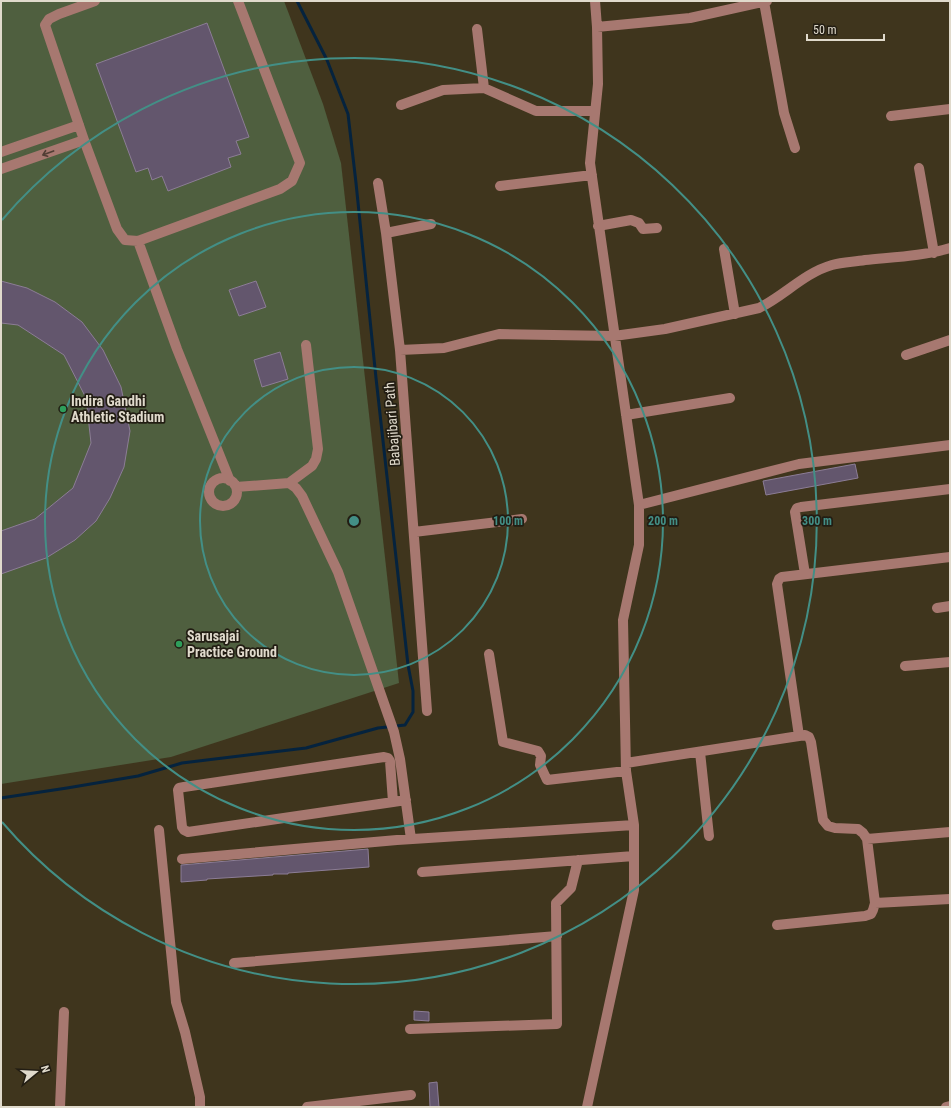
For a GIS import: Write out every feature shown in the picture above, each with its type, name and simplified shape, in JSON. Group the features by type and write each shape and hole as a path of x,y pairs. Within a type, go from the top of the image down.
{"street":[{"path":"95,1 59,14 49,19 46,25 84,140 117,229 125,240 138,241 280,189 292,181 300,163 238,1"},
{"path":"587,1107 634,890 634,825 626,767 624,620 639,545 639,505 590,163 598,84 595,1"},
{"path":"597,27 690,18 766,1 784,113 795,148"},
{"path":"477,29 484,88"},
{"path":"401,105 443,90 484,88 536,110 595,112"},
{"path":"891,116 950,109"},
{"path":"1,152 79,125"},
{"path":"1,170 84,140"},
{"path":"919,168 934,253"},
{"path":"500,186 592,175"},
{"name":"Babajibari Path","path":"378,183 386,233 400,350 427,711"},
{"path":"598,226 631,220 639,223 643,229 657,228"},
{"path":"386,233 430,224"},
{"path":"138,241 177,349 233,484 289,483 312,466 316,459 318,449 306,345"},
{"path":"400,350 444,348 500,334 614,336 665,329 759,308 770,303 811,274 832,265 934,253 950,248"},
{"path":"724,249 735,314"},
{"path":"906,354 950,340"},
{"path":"626,416 730,398"},
{"path":"639,505 799,464 950,445"},
{"path":"289,483 296,488 302,496 338,572 357,624 394,732 400,759 411,839"},
{"path":"805,574 795,512 797,508 950,489"},
{"path":"414,532 522,519"},
{"path":"799,736 777,584 779,579 782,577 805,574 950,557"},
{"path":"937,608 950,606"},
{"path":"489,654 502,742 538,751 541,756 540,765 547,780 626,767 700,752 805,735 809,738 811,742 823,820 828,826 834,828 858,829 867,839 874,903 873,910 871,914 865,916 777,924"},
{"path":"904,666 950,662"},
{"path":"700,752 709,836"},
{"path":"393,802 390,761 388,758 184,787 179,788 178,790 182,827 188,832 393,802 406,800"},
{"path":"182,859 411,839 634,825"},
{"path":"160,830 176,1002 199,1090 200,1107"},
{"path":"867,839 950,832"},
{"path":"422,872 634,856"},
{"path":"410,1029 557,1024 556,903 571,888 578,860"},
{"path":"874,903 950,899"},
{"path":"234,963 557,936"},
{"path":"60,1107 64,1012"},
{"path":"307,1107 411,1095"},
{"path":"946,1107 950,1106"}],"green space":[{"path":"1,1 284,1 323,104 341,163 399,683 171,757 1,784"}],"building":[{"path":"207,23 249,137 236,141 241,154 228,158 231,167 168,191 162,176 152,180 148,168 136,172 96,64"},
{"path":"1,281 27,288 55,302 82,322 103,350 121,387 130,431 124,467 110,498 96,521 75,540 46,558 1,574 1,531 35,519 73,488 91,443 86,398 64,355 18,325 1,323"},
{"path":"256,281 266,307 239,316 229,290"},
{"path":"280,352 288,379 262,387 254,360"},
{"path":"855,464 858,478 766,495 763,481"},
{"path":"368,849 369,867 181,882 181,865"},
{"path":"414,1011 429,1012 429,1021 414,1020"},
{"path":"437,1082 439,1107 430,1107 429,1083"}],"waterway":[{"path":"1,798 138,776 182,763 306,748 378,728 405,725 413,712 413,691 408,665 348,114 327,60 297,1"}],"place":[{"name":"Indira Gandhi Athletic Stadium","path":"63,409"},
{"name":"Sarusajai Practice Ground","path":"179,644"}]}
